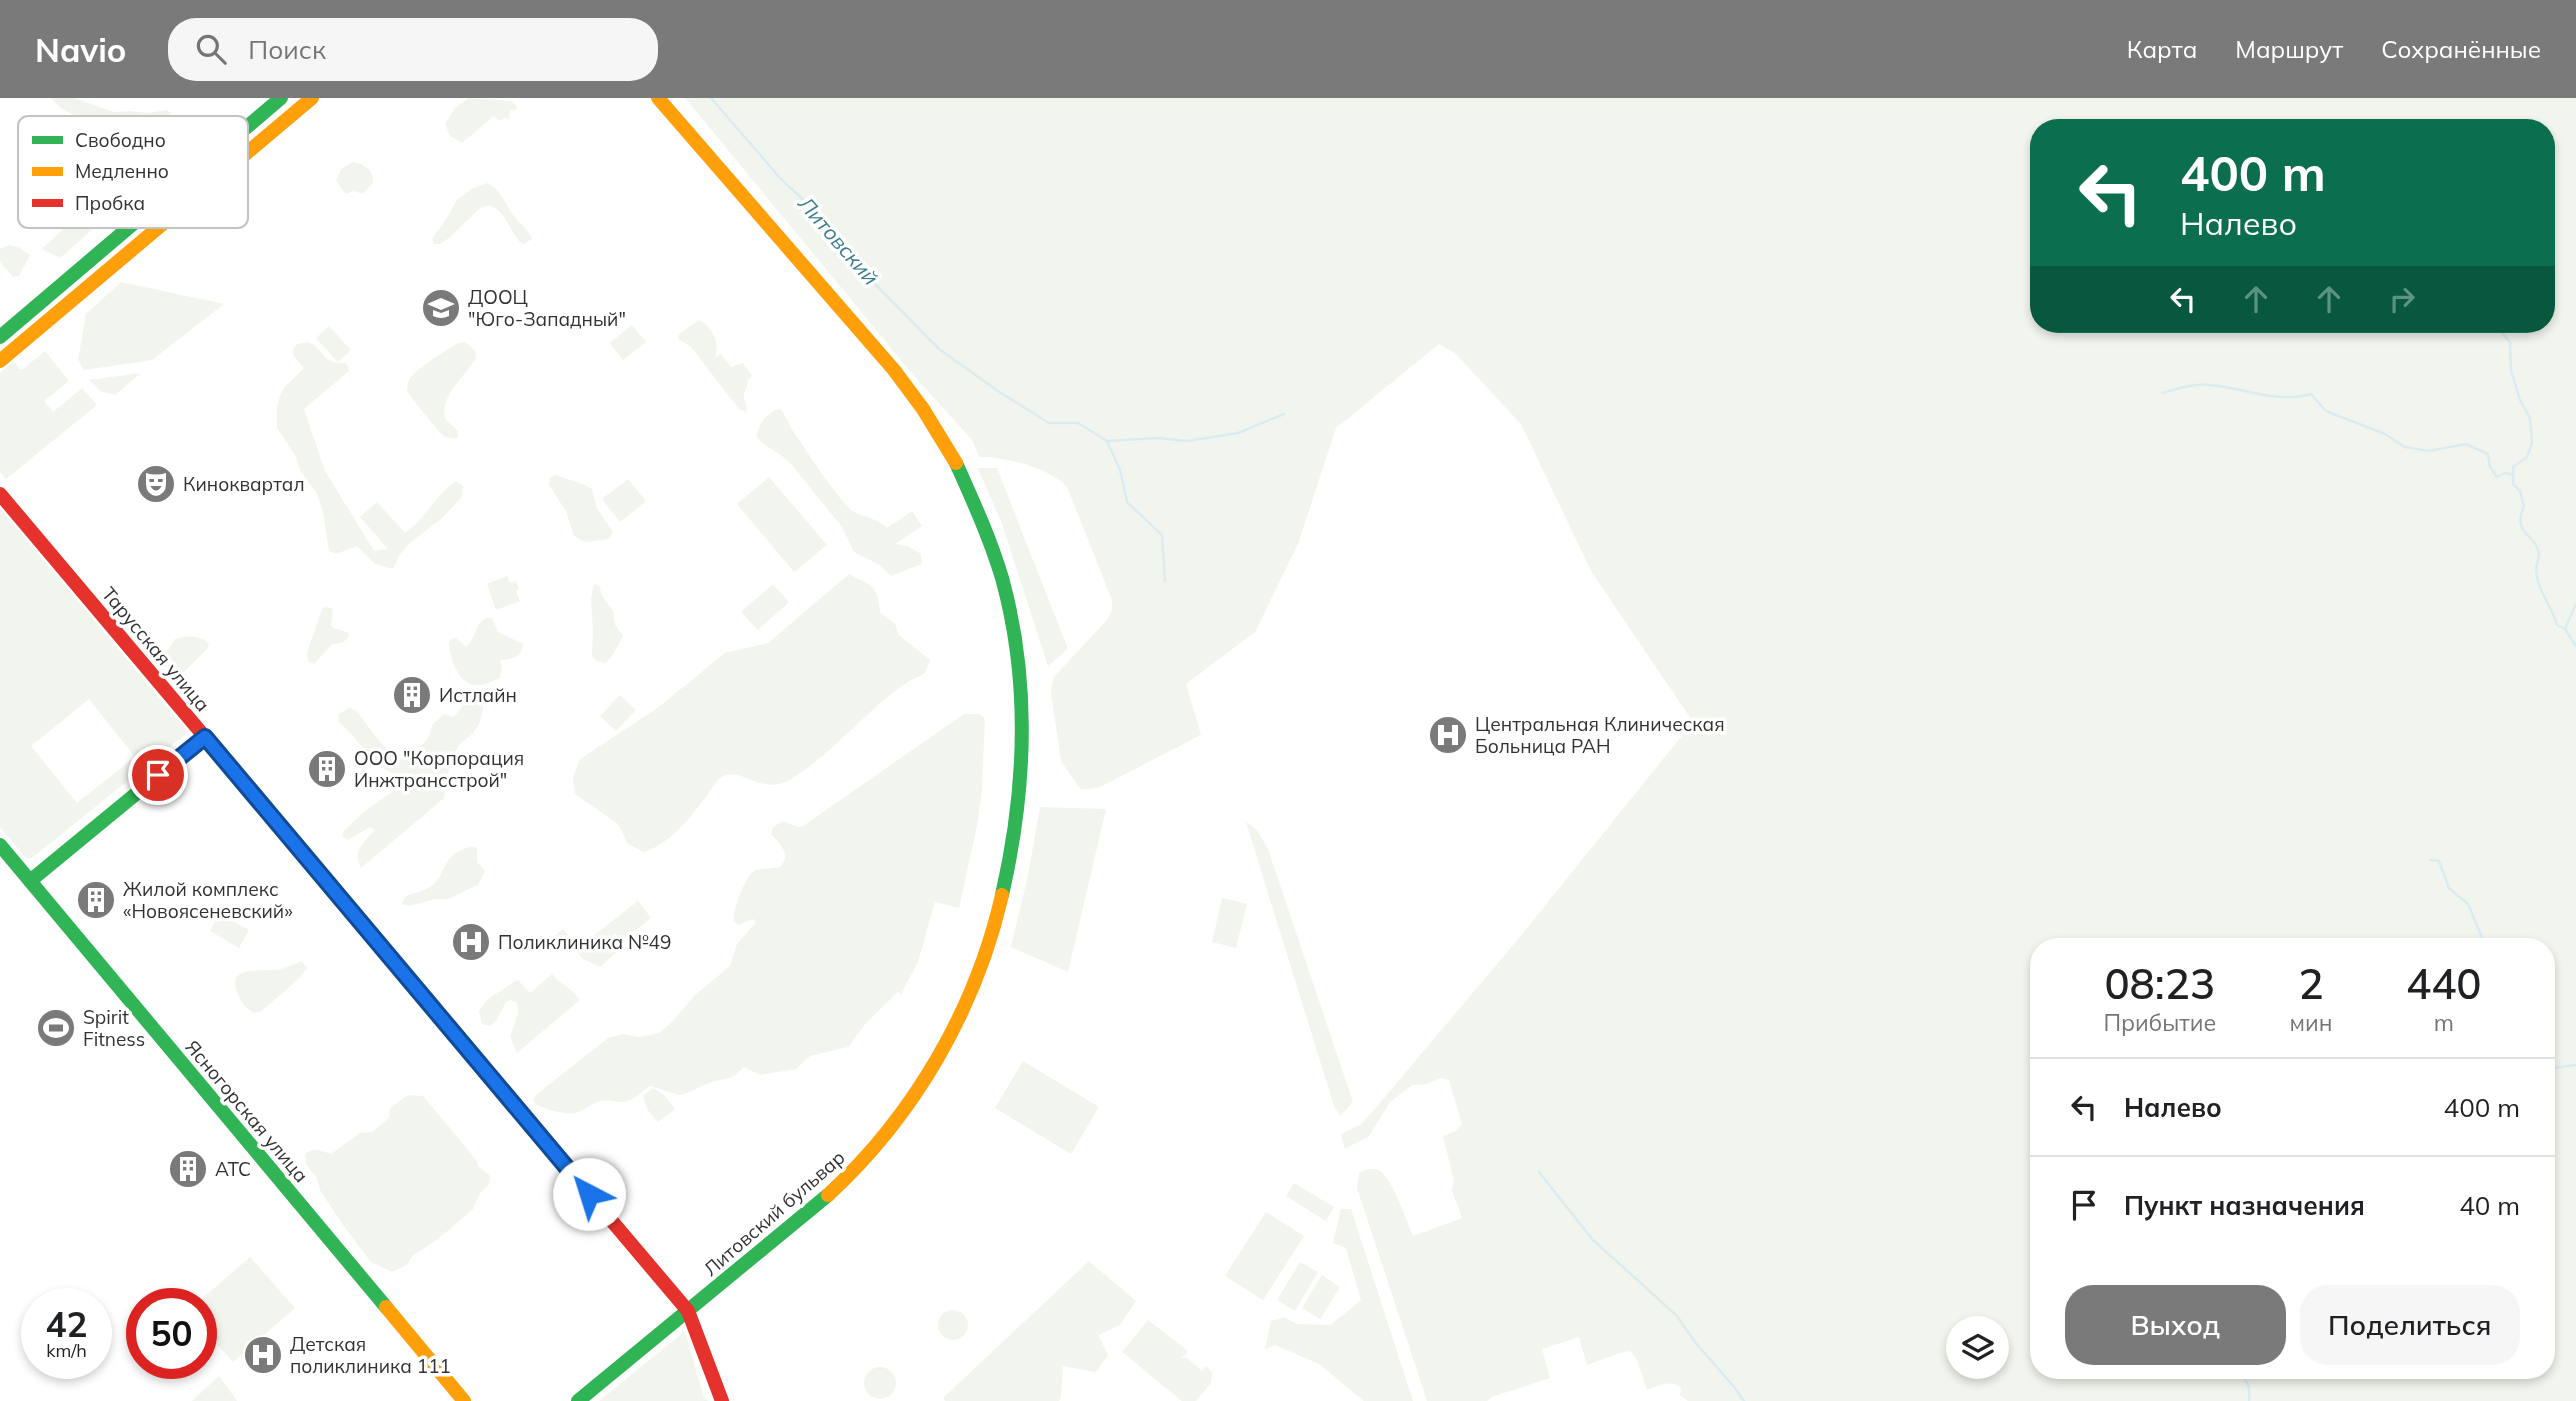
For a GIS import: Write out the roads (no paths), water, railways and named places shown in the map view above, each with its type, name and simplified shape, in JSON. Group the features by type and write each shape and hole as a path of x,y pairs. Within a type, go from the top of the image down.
{"main road":[{"path":"248,126 281,98"},
{"path":"248,152 312,98"},
{"name":"Литовский бульвар","path":"578,1401 804,1216 859,1164 905,1108 944,1045 968,998 990,945 1010,864 1021,798 1024,751 1023,698 1009,601 995,554 956,467 922,408 788,243 658,98"},
{"path":"0,337 128,228"},
{"path":"0,360 157,228"},
{"name":"Тарусская улица","path":"0,494 688,1311 722,1401"},
{"path":"30,881 205,737"},
{"name":"Ясногорская улица","path":"0,845 464,1401"}],"waterway":[{"name":"Литовский","path":"711,98 781,179 826,221 860,269 939,349 1049,423 1078,423 1107,441 1120,470 1127,502 1162,535 1165,581"},
{"path":"2502,333 2510,342 2511,370 2520,400 2530,418 2532,443 2527,457 2513,467 2513,484 2520,491 2524,506 2521,523 2537,548 2537,577 2557,625 2565,629 2576,646"},
{"path":"2162,393 2205,385 2273,396 2298,397 2311,394 2326,411 2385,434 2405,447 2429,451 2466,444 2488,454 2490,467 2497,477 2505,473 2514,475"},
{"path":"1107,441 1157,438 1187,441 1238,433 1284,414"},
{"path":"2565,629 2576,604"},
{"path":"2430,860 2439,861 2449,888 2468,904 2482,938"},
{"path":"2555,1068 2576,1065"},
{"path":"1539,1172 1592,1239 1677,1316 1744,1401"},
{"path":"2245,1379 2248,1384 2249,1401"}],"place":[{"name":"ДООЦ \"Юго-Западный\"","path":"441,308"},
{"name":"Киноквартал","path":"156,484"},
{"name":"Истлайн","path":"412,695"},
{"name":"Центральная Клиническая Больница РАН","path":"1448,735"},
{"name":"ООО \"Корпорация Инжтрансстрой\"","path":"327,769"},
{"name":"Жилой комплекс «Новоясеневский»","path":"96,900"},
{"name":"Поликлиника №49","path":"471,942"},
{"name":"Spirit Fitness","path":"56,1028"},
{"name":"АТС","path":"188,1169"},
{"name":"Детская поликлиника 111","path":"263,1355"}]}
